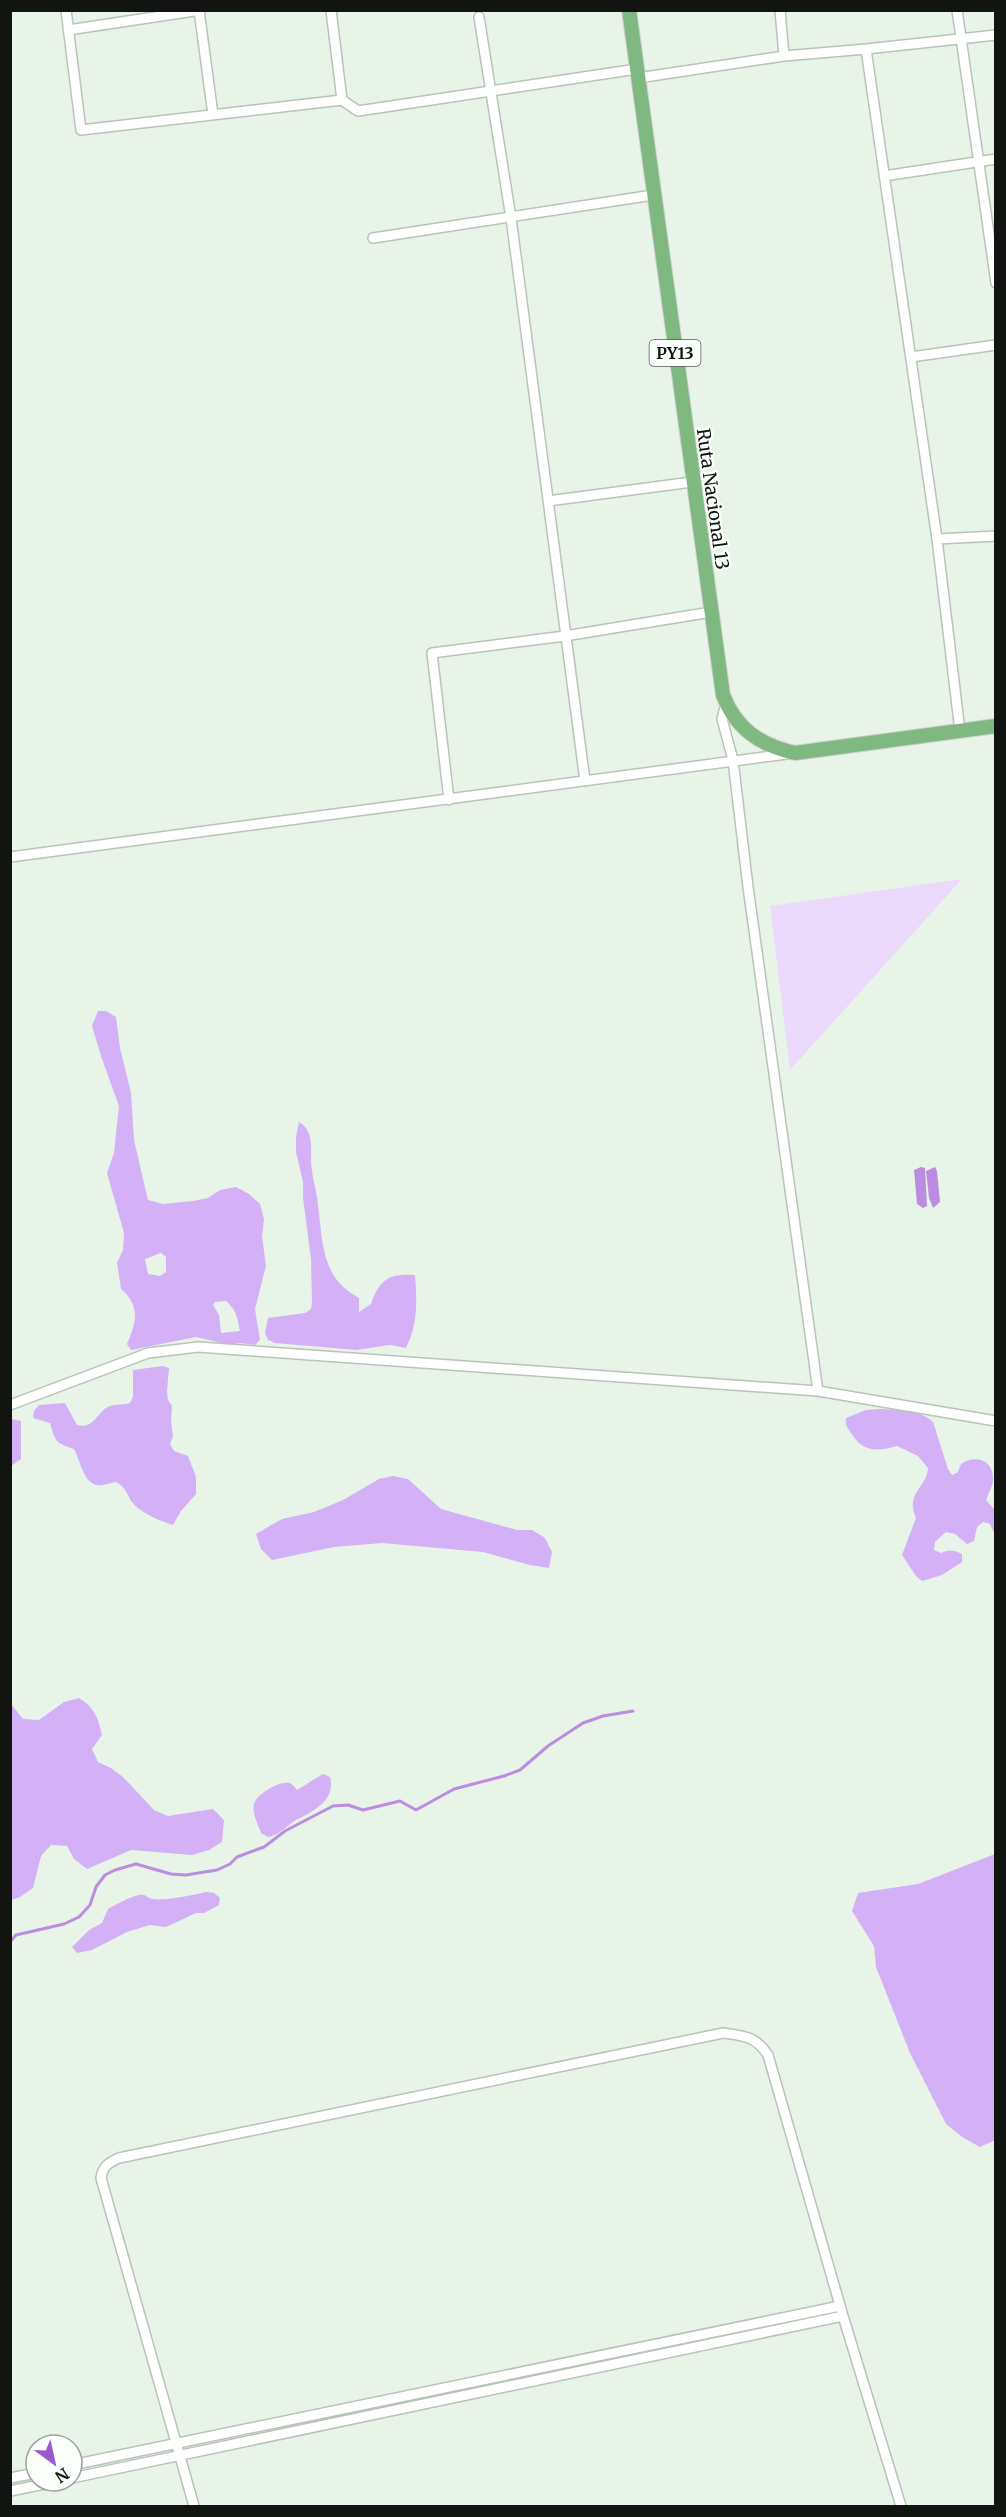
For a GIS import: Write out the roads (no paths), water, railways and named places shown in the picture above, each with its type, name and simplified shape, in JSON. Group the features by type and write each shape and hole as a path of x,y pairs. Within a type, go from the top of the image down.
{"highway":[{"name":"Ruta Nacional 13","path":"629,10 692,482 723,695 730,714 758,738 774,748 795,753 996,726"}],"street":[{"path":"66,10 81,130 342,100 358,111 491,90 996,34"},
{"path":"331,10 342,100"},
{"path":"780,10 784,56"},
{"path":"957,10 996,284"},
{"path":"68,30 199,11 213,115"},
{"path":"479,17 511,218 585,781"},
{"path":"866,49 937,539 960,731"},
{"path":"884,176 996,159"},
{"path":"373,238 654,195"},
{"path":"910,357 996,345"},
{"path":"548,501 692,482"},
{"path":"937,539 996,536"},
{"path":"449,800 432,653 565,636 711,612"},
{"path":"726,703 722,719 733,760 748,887 818,1391"},
{"path":"10,857 795,753"},
{"path":"10,1405 148,1353 198,1347 818,1391 996,1421"},
{"path":"194,2506 101,2178 103,2169 118,2158 723,2033 745,2036 759,2042 768,2055 840,2306 901,2506"},
{"path":"84,2463 840,2306"},
{"path":"84,2476 843,2316"}],"waterway":[{"path":"10,1942 16,1935 64,1924 79,1917 90,1905 96,1887 105,1875 115,1870 136,1864 171,1874 186,1875 217,1870 230,1864 237,1857 264,1847 285,1831 333,1806 348,1805 363,1810 400,1801 416,1810 454,1789 520,1770 548,1746 583,1723 603,1716 633,1711"}]}
